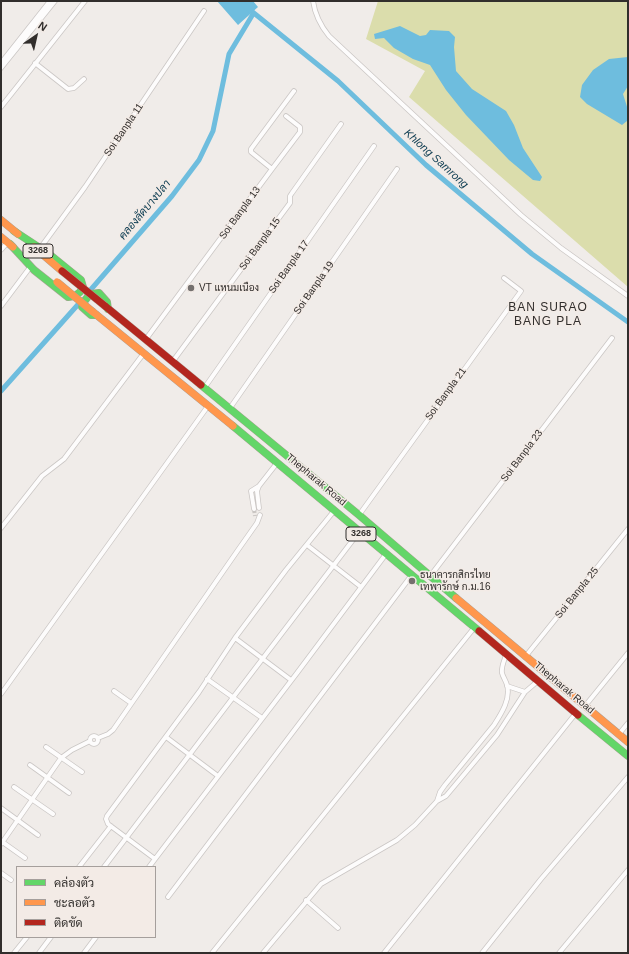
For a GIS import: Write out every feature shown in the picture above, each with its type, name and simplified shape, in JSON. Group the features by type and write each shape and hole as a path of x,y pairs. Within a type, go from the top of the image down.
{"main road":[{"name":"Thepharak Road","path":"1,220 359,515 431,575 525,657 628,742"},
{"path":"9,243 31,266 68,297 74,297 80,293 83,283 81,280 41,247 14,231"},
{"name":"Thepharak Road","path":"1,237 277,463 628,756"},
{"path":"95,314 91,315 82,307 83,303 90,294 99,293 109,304 107,307"},
{"path":"596,729 603,721"}],"street":[{"path":"1,63 50,1"},
{"path":"1,68 55,1"},
{"path":"1,107 85,1"},
{"path":"313,1 314,10 320,24 334,42 521,215 561,248 628,296"},
{"name":"Soi Banpla 11","path":"41,247 85,187 204,11"},
{"path":"35,63 68,89 74,88 84,79"},
{"path":"272,170 251,152 251,149 294,91"},
{"name":"Soi Banpla 13","path":"146,339 300,132 300,127 286,116"},
{"name":"Soi Banpla 15","path":"173,361 290,203 290,196 341,124"},
{"name":"Soi Banpla 17","path":"205,387 374,146"},
{"name":"Soi Banpla 19","path":"230,408 397,169"},
{"path":"1,250 9,243"},
{"path":"1,306 31,266"},
{"name":"Soi Banpla 21","path":"359,515 521,291 504,278"},
{"name":"Soi Banpla 23","path":"431,575 612,338"},
{"path":"1,528 42,476 64,459 144,353"},
{"path":"1,694 208,406"},
{"path":"260,508 257,491 259,486 277,463"},
{"path":"254,509 251,491 259,486"},
{"path":"253,503 258,502"},
{"path":"155,859 111,826 106,821 107,816 199,692 235,638 286,570 334,511"},
{"path":"25,858 1,842 33,800 61,758 72,750 90,741 93,744 96,743 98,738 108,734 112,730 257,523 257,515"},
{"name":"Soi Banpla 25","path":"525,657 628,530"},
{"path":"105,866 191,755 359,532"},
{"path":"307,545 361,587"},
{"path":"150,866 386,554"},
{"path":"168,897 411,576"},
{"path":"212,953 474,628"},
{"path":"235,638 291,680"},
{"path":"585,706 628,653"},
{"path":"437,801 445,784 500,716 507,700 508,686 502,672 506,655"},
{"path":"207,678 262,718"},
{"path":"263,953 321,884 396,840 415,825 437,801 446,796 497,735 525,692 538,681"},
{"path":"508,686 525,692"},
{"path":"114,691 131,703"},
{"path":"507,700 517,703"},
{"path":"384,953 576,713"},
{"path":"619,734 628,723"},
{"path":"166,737 218,776"},
{"path":"46,747 82,772"},
{"path":"30,765 69,793"},
{"path":"482,953 541,879 628,777"},
{"path":"14,787 53,814"},
{"path":"1,808 38,835"},
{"path":"80,866 111,826"},
{"path":"559,953 628,870"},
{"path":"1,873 11,880"},
{"path":"306,900 338,928"},
{"path":"14,953 26,938"},
{"path":"39,953 50,938"},
{"path":"84,953 95,939"}],"green space":[{"path":"378,1 628,1 628,287 409,97 425,71 366,39"}],"water":[{"path":"217,1 253,1 258,7 238,25"},
{"path":"400,26 420,36 426,35 430,30 449,31 455,37 454,47 456,71 472,89 506,111 514,125 523,148 542,177 540,181 533,180 509,160 466,115 446,90 430,65 413,59 394,48 384,38 375,39 374,34"},
{"path":"628,57 628,86 623,94 628,110 627,121 622,125 587,104 580,97 582,85 593,70 609,59"}],"waterway":[{"name":"Khlong Samrong","path":"239,1 338,81 426,165 532,254 628,322"},
{"name":"คลองลัดบางปลา","path":"87,294 172,196 199,160 213,131 229,54 253,14"},
{"name":"คลองลัดบางปลา","path":"1,391 82,300"}],"tunnel":[{"path":"254,509 255,516"}],"traffic: fast":[{"path":"10,244 34,270 68,297 75,296 80,292 83,287 81,280 49,254 14,231"},
{"path":"96,315 91,315 82,307 83,303 90,294 99,293 107,302 108,309"},
{"path":"201,385 359,515 456,598"},
{"path":"233,426 479,631"},
{"path":"578,715 628,756"}],"traffic: slow":[{"path":"1,220 18,234"},
{"path":"1,237 13,247"},
{"path":"34,247 62,271"},
{"path":"57,282 93,312"},
{"path":"93,312 233,426"},
{"path":"456,598 628,742"}],"traffic: jam":[{"path":"62,271 105,306"},
{"path":"105,306 201,385"},
{"path":"479,631 578,715"}],"place":[{"name":"VT แหนมเนือง","path":"191,288"},
{"name":"ธนาคารกสิกรไทย เทพารักษ์ ก.ม.16","path":"412,581"}],"district":[{"name":"BAN SURAO BANG PLA","path":"548,315"}]}
